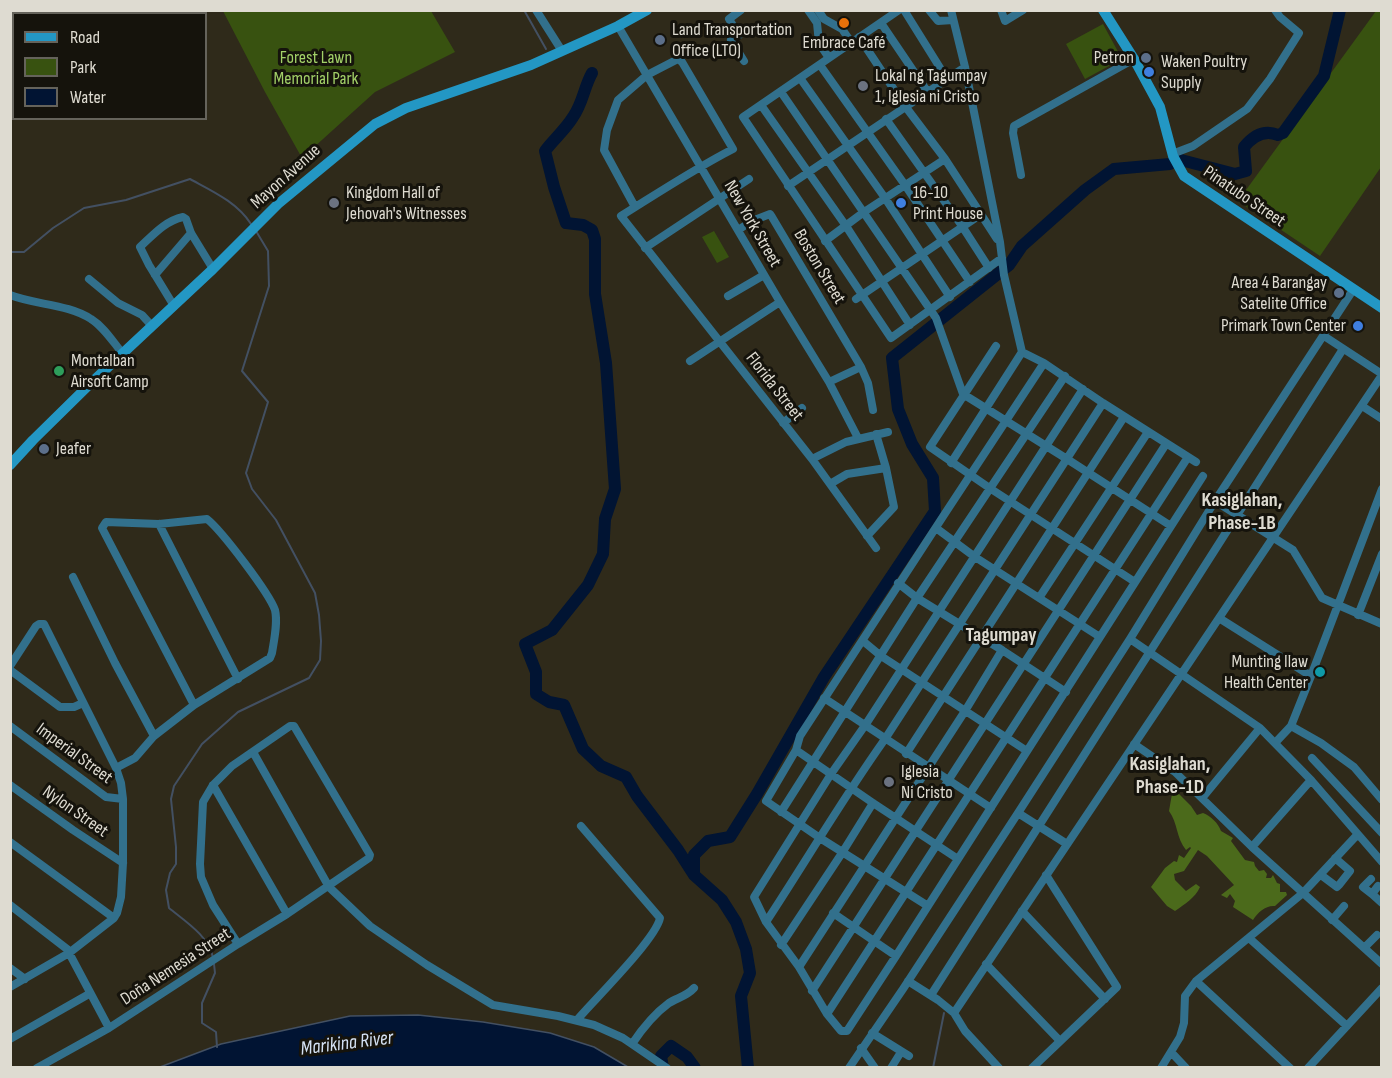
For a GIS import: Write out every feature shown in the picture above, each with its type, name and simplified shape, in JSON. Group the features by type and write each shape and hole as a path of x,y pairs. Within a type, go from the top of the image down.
{"main road":[{"name":"Mayon Avenue","path":"10,465 33,440 278,204 375,124 406,108 531,65 618,26 647,10"},
{"name":"Pinatubo Street","path":"1103,10 1134,59 1160,107 1172,154 1180,171 1190,181 1382,308"}],"street":[{"path":"537,10 562,51"},
{"path":"808,10 821,21 839,27 851,42"},
{"path":"818,10 821,21 819,43 829,58"},
{"path":"947,79 902,10 851,42 743,117 859,297 891,338 910,325 935,318 950,297 989,268 1003,266"},
{"path":"929,10 938,21 953,20"},
{"path":"951,10 965,68 1022,352 951,463"},
{"path":"1001,10 1005,21 1023,10"},
{"path":"1172,154 1192,146 1247,109 1269,79 1299,33 1275,10"},
{"path":"738,13 729,19 739,35 731,40 744,61"},
{"path":"881,23 927,91"},
{"name":"New York Street","path":"618,26 829,382 858,438"},
{"path":"860,37 1000,242"},
{"path":"675,59 680,60 733,148 635,207 604,150 607,130 618,100 647,75 675,59"},
{"path":"1021,175 1013,133 1014,126 1134,59"},
{"path":"820,65 970,282"},
{"path":"788,186 927,91 965,68"},
{"path":"800,78 885,198 950,297"},
{"path":"781,92 935,318 963,394 1171,526"},
{"path":"762,105 807,173 846,226 910,325"},
{"path":"886,119 989,268"},
{"path":"825,241 864,212 945,159"},
{"path":"645,248 749,179"},
{"name":"Florida Street","path":"635,207 621,216 812,459 876,548"},
{"name":"Boston Street","path":"738,230 761,217 771,215 861,367 868,383 873,410"},
{"path":"859,297 980,215"},
{"path":"174,306 140,247 160,228 176,218 186,219 191,234 213,269"},
{"path":"155,275 191,234"},
{"path":"728,296 764,275"},
{"path":"88,279 125,308 142,315 152,326"},
{"path":"849,1068 1018,813 1130,639 1215,501 1353,290"},
{"path":"10,295 27,301 76,311 93,320 123,354"},
{"path":"690,361 780,302"},
{"path":"954,1012 1382,374 1324,336"},
{"path":"996,346 930,447 990,489 1135,582"},
{"path":"931,995 1343,349"},
{"path":"1022,352 1065,376 1103,404 1196,462"},
{"path":"928,906 766,801 796,750 800,736 824,698 1044,363"},
{"path":"829,382 861,367"},
{"path":"781,812 917,598 1065,376"},
{"path":"1083,389 866,724 831,774 754,897 766,922 799,967 827,1014 841,1031 846,1031 896,957 1203,476"},
{"path":"766,922 850,787 885,739 1103,404"},
{"path":"1362,406 1382,419"},
{"path":"783,423 802,408"},
{"path":"906,754 1124,417"},
{"path":"812,459 836,446 858,438 888,432"},
{"path":"1039,598 1148,432"},
{"path":"867,536 894,507 876,434"},
{"path":"812,991 1166,444"},
{"path":"827,1014 1188,457"},
{"path":"830,484 847,474 886,468"},
{"path":"1275,743 1290,726 1382,489"},
{"path":"1215,501 1293,550 1322,598 1358,615 1381,621"},
{"path":"116,768 135,758 154,736 194,705 272,656 276,613 271,602 232,548 207,519 159,524 108,521 102,528 194,705"},
{"path":"159,524 238,679"},
{"path":"936,528 975,557 1100,637"},
{"path":"1358,615 1382,554"},
{"path":"73,577 154,736"},
{"path":"898,583 917,598 1066,692"},
{"path":"1219,618 1311,676"},
{"path":"10,987 69,953 114,918 121,897 123,799 121,783 116,768 44,624 39,624 10,668 60,707 74,707 83,704"},
{"path":"1130,639 1260,728 1311,780 1382,862"},
{"path":"863,641 881,656 1027,751"},
{"path":"799,967 1002,650"},
{"path":"824,698 991,808"},
{"name":"Imperial Street","path":"10,726 106,796 123,799"},
{"name":"Doña Nemesia Street","path":"37,1068 109,1028 329,887 368,859 370,855 296,728 290,726 253,752"},
{"path":"1290,726 1322,743 1354,767 1382,800"},
{"path":"1203,797 1260,728"},
{"path":"1134,744 1175,772 1252,847 1382,964"},
{"path":"796,750 958,859"},
{"path":"238,944 213,905 200,870 202,813 203,802 213,785 232,766 253,752 329,887 370,926 493,1005 577,1020 609,1030 667,1068"},
{"path":"1312,758 1382,833"},
{"path":"1252,847 1311,780"},
{"name":"Nylon Street","path":"10,785 123,863"},
{"path":"213,785 287,914"},
{"path":"781,945 843,853 873,803"},
{"path":"1018,813 1066,844"},
{"path":"577,1020 646,943 659,925 660,918 581,826"},
{"path":"1161,1068 1180,1037 1184,1023 1185,996 1196,981 1304,893 1357,835"},
{"path":"10,842 114,918"},
{"path":"1321,875 1337,887 1339,885 1350,871 1335,858"},
{"path":"1032,1068 1118,985 1046,875"},
{"path":"1371,879 1363,887 1381,902"},
{"path":"1371,894 1378,886"},
{"path":"10,905 67,949 109,1028"},
{"path":"1332,920 1344,906"},
{"path":"1022,911 1106,999"},
{"path":"833,913 896,957"},
{"path":"1364,948 1377,935"},
{"path":"1249,938 1347,1026"},
{"path":"986,964 1060,1041"},
{"path":"10,968 25,979"},
{"path":"908,981 954,1012 965,1031 999,1068"},
{"path":"1196,981 1290,1068"},
{"path":"632,1044 652,1017 694,988"},
{"path":"1308,1068 1382,988"},
{"path":"10,1039 89,994"},
{"path":"872,1034 909,1056"},
{"path":"861,1048 875,1068"},
{"path":"891,1068 901,1052"},
{"path":"1171,1052 1186,1068"}],"green space":[{"name":"Forest Lawn Memorial Park","path":"223,11 431,11 455,52 375,92 302,158"},
{"path":"1376,11 1382,11 1381,167 1320,256 1238,201"},
{"path":"1103,24 1122,59 1085,79 1066,44"},
{"path":"714,231 729,257 717,263 702,237"},
{"path":"1173,788 1197,815 1203,813 1209,816 1221,831 1233,838 1231,841 1245,860 1254,862 1259,871 1264,870 1267,874 1266,878 1271,878 1273,875 1280,884 1280,892 1286,892 1287,895 1275,906 1262,910 1253,920 1233,907 1235,901 1230,894 1227,898 1221,895 1234,885 1207,856 1198,850 1184,871 1174,874 1175,880 1186,891 1196,884 1200,887 1198,891 1175,911 1167,906 1151,887 1165,868 1174,861 1177,862 1179,855 1184,858 1191,848 1186,850 1183,845 1169,811"}],"water":[{"name":"Marikina River","path":"418,1015 483,1022 550,1033 594,1047 628,1067 160,1067 221,1044 350,1016"}],"waterway":[{"path":"524,10 546,49"},
{"path":"1181,160 1235,174 1246,171 1244,147 1263,133 1278,135 1283,133 1324,76 1340,10"},
{"path":"592,73 576,112 545,151 566,223 583,225 592,230 595,239 595,294 606,363 615,489 605,519 603,554 588,585 552,630 525,644 536,672 536,694 549,702 564,705 583,749 601,766 626,777 694,875 722,900 736,922 746,949 750,973 741,996 748,1068"},
{"path":"694,875 694,855 708,841 730,837 824,677 935,511 933,478 912,444 898,409 892,358 1009,265 1022,246 1085,190 1114,169 1170,164"},
{"path":"10,252 24,252 53,228 84,208 126,200 190,179 231,203 251,224"},
{"path":"213,958 202,936 169,908 166,890 170,873 176,864 171,799 174,786 202,744 238,712 309,678 320,660 321,641 315,593 276,520 252,489 246,473 268,402 242,371 269,286 268,251 256,231"},
{"path":"214,964 215,973 202,1003 202,1023 216,1032 217,1047"},
{"path":"933,1068 944,1013"},
{"path":"663,1068 661,1056 671,1046 687,1057 695,1068"}],"place":[{"name":"Embrace Café","path":"844,23"},
{"name":"Land Transportation Office (LTO)","path":"660,40"},
{"name":"Petron","path":"1146,58"},
{"name":"Waken Poultry Supply","path":"1149,72"},
{"name":"Lokal ng Tagumpay 1, Iglesia ni Cristo","path":"863,86"},
{"name":"Kingdom Hall of Jehovah's Witnesses","path":"334,203"},
{"name":"16-10 Print House","path":"901,203"},
{"name":"Area 4 Barangay Satelite Office","path":"1339,293"},
{"name":"Primark Town Center","path":"1358,326"},
{"name":"Montalban Airsoft Camp","path":"59,371"},
{"name":"Jeafer","path":"44,449"},
{"name":"Munting Ilaw Health Center","path":"1320,672"},
{"name":"Iglesia Ni Cristo","path":"889,782"}],"district":[{"name":"Kasiglahan, Phase-1B","path":"1242,512"},
{"name":"Tagumpay","path":"1001,636"},
{"name":"Kasiglahan, Phase-1D","path":"1170,776"}]}
